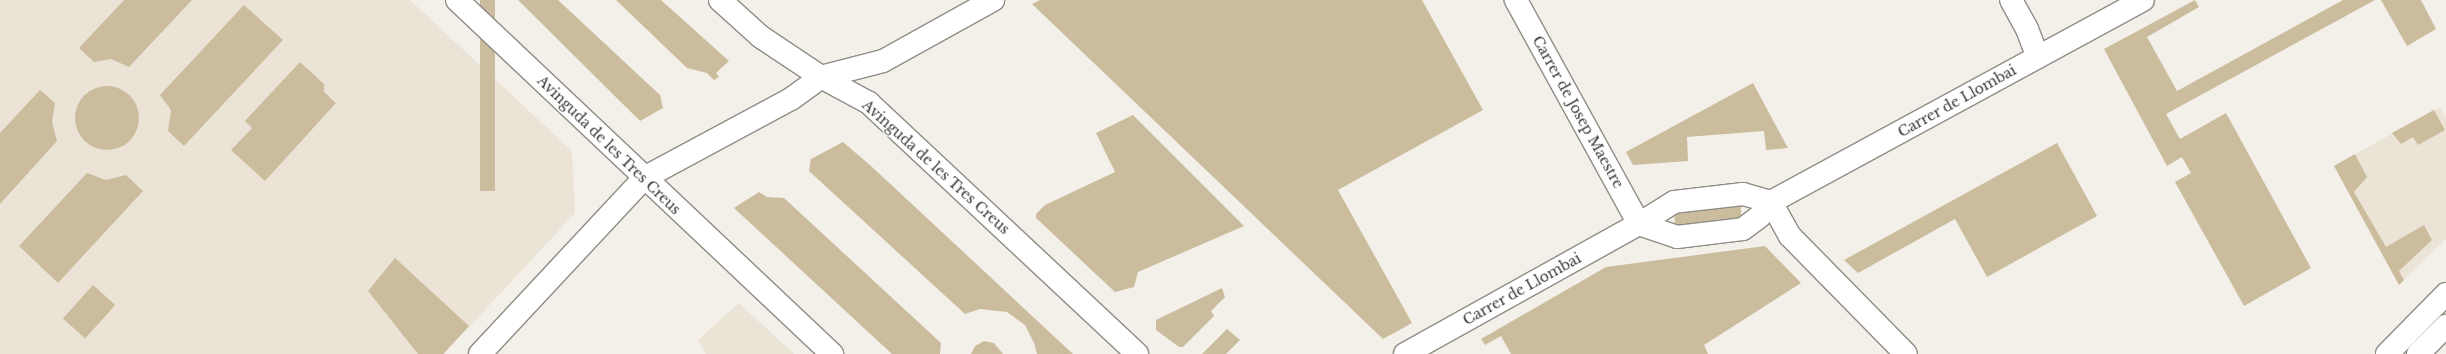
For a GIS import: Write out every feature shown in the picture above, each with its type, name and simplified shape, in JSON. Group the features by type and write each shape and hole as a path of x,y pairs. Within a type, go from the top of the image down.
{"street":[{"name":"Avinguda de les Tres Creus","path":"457,0 832,354"},
{"name":"Avinguda de les Tres Creus","path":"720,0 761,37 821,77 869,103 1137,354"},
{"path":"480,354 644,178 791,99 821,77 883,61 993,0"},
{"name":"Carrer de Josep Maestre","path":"1516,0 1639,224"},
{"path":"2011,0 2027,29 2038,57"},
{"name":"Carrer de Llombai","path":"1639,224 1677,237 1743,229 1760,216 1771,202 2143,0"},
{"name":"Carrer de Llombai","path":"1405,354 1639,224 1674,202 1743,194 1771,202"},
{"path":"1771,202 1790,236 1906,354"},
{"path":"2387,354 2446,294"},
{"path":"2418,354 2446,326"}],"shaded area":[{"path":"0,0 410,0 572,151 575,213 444,354 0,354"},
{"path":"124,0 192,0 129,67 111,59 94,62 79,48"},
{"path":"480,0 495,0 495,191 480,191"},
{"path":"518,0 558,0 660,95 663,108 640,121"},
{"path":"616,0 661,0 729,61 716,73 719,77 714,80 707,73 687,68"},
{"path":"1040,0 1422,0 1483,110 1338,190 1412,323 1383,339 1032,4"},
{"path":"2195,0 2199,7 2147,37 2177,91 2343,0 2375,0 2166,114 2180,139 2226,113 2311,268 2244,306 2175,182 2191,173 2182,157 2167,166 2104,49"},
{"path":"2381,0 2421,0 2436,29 2407,46"},
{"path":"244,5 283,40 184,146 168,131 171,110 160,95"},
{"path":"300,62 324,84 324,92 336,103 265,181 231,150 252,128 245,121"},
{"path":"1753,83 1788,148 1766,150 1764,131 1687,137 1688,161 1633,165 1626,152"},
{"path":"101,86 113,86 130,95 137,106 139,118 137,130 130,141 113,150 101,150 89,145 80,136 75,124 75,112 80,100 89,91"},
{"path":"40,90 55,103 52,122 57,141 0,204 0,133"},
{"path":"2440,107 2446,118 2446,239 2399,285 2334,166"},
{"path":"2434,110 2445,130 2418,145 2413,137 2401,144 2392,133"},
{"path":"1133,115 1244,226 1138,272 1134,287 1115,292 1036,218 1036,214 1045,205 1115,172 1096,133"},
{"path":"843,142 871,166 1073,354 1037,354 1034,343 1025,325 1007,312 980,309 965,314 809,171 811,159"},
{"path":"2057,143 2097,216 1987,277 1955,219 1858,273 1844,260"},
{"path":"2355,154 2367,177 2354,192 2386,247 2424,225 2432,240 2399,271 2404,280 2399,285 2334,166"},
{"path":"87,173 106,180 126,175 143,191 58,283 19,246"},
{"path":"759,192 767,197 784,198 941,343 940,354 892,354 734,208"},
{"path":"1741,203 1741,219 1677,226 1675,224 1674,211"},
{"path":"1765,246 1801,283 1704,345 1708,354 1511,354 1501,336 1485,345 1481,339 1606,267"},
{"path":"395,258 469,326 443,354 418,354 368,291"},
{"path":"93,285 115,305 85,339 63,318"},
{"path":"1222,288 1225,297 1211,311 1214,316 1183,347 1179,347 1156,330 1156,320"},
{"path":"739,303 794,354 706,354 698,340"},
{"path":"1227,329 1240,340 1226,354 1202,354"},
{"path":"984,341 994,343 1003,354 971,354 975,346"}]}
